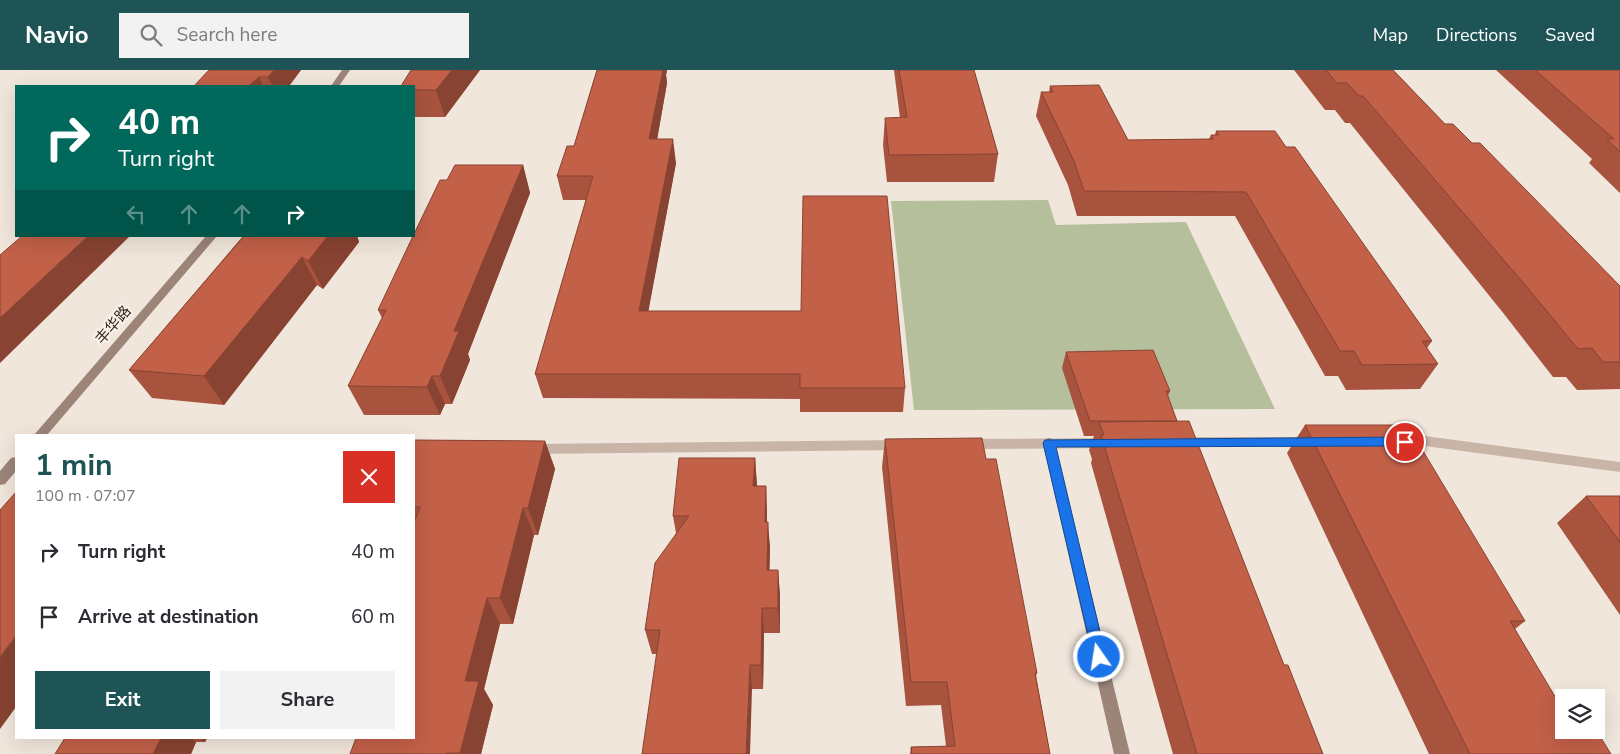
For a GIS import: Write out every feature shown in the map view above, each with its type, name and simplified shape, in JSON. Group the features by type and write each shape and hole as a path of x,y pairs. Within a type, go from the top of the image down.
{"street":[{"path":"336,85 346,70"},
{"name":"丰华路","path":"41,434 211,237"},
{"path":"950,444 1118,442"},
{"path":"1168,442 1326,442"},
{"path":"1376,442 1425,442 1620,467"},
{"path":"1049,443 1122,754"},
{"path":"513,450 910,444"},
{"path":"0,480 15,463"}],"green space":[{"path":"1048,200 1056,225 1186,222 1275,409 914,410 891,201"}],"building":[{"path":"209,70 274,70 268,77 259,77 250,85 195,85"},
{"path":"411,70 452,70 436,90 415,90 415,85 402,85"},
{"path":"597,70 663,70 649,139 673,139 639,311 801,311 803,196 887,196 905,388 800,388 800,374 535,374 593,176 557,176 567,146 574,146"},
{"path":"899,70 974,70 998,154 889,155 885,118 907,117"},
{"path":"1326,70 1393,70 1445,124 1453,124 1472,143 1480,143 1620,286 1620,362 1603,362 1592,348 1578,349 1363,96 1359,96 1347,83 1337,83"},
{"path":"1535,70 1620,70 1620,152 1607,139 1614,139"},
{"path":"1099,85 1128,140 1213,139 1211,135 1219,135 1216,131 1275,131 1286,147 1295,147 1432,341 1422,341 1438,364 1362,365 1354,351 1340,351 1246,192 1084,191 1074,161 1041,92 1053,92 1050,86"},
{"path":"455,165 523,165 454,331 459,331 440,376 432,376 427,387 348,386 386,310 378,310 413,237 415,237 415,232 440,180 447,180"},
{"path":"21,237 87,237 0,318 0,255"},
{"path":"243,237 327,237 308,261 302,257 204,376 129,370"},
{"path":"1153,350 1170,391 1166,391 1177,421 1090,421 1066,352"},
{"path":"1189,421 1284,665 1288,665 1323,754 1197,754 1101,435 1104,435 1099,422"},
{"path":"1305,425 1396,425 1412,451 1423,451 1525,621 1510,621 1555,697 1555,739 1602,739 1611,754 1470,754"},
{"path":"982,438 986,459 996,459 1037,673 1035,673 1050,754 912,754 911,747 955,746 947,682 911,682 885,439"},
{"path":"415,440 545,441 528,508 523,508 500,598 487,598 465,681 479,681 460,753 350,754 356,739 415,739 415,520 420,507 415,507"},
{"path":"679,458 755,458 753,486 766,486 765,522 768,522 767,570 778,570 778,608 762,608 761,665 750,665 746,754 642,754 660,630 645,630 655,563 689,516 673,516"},
{"path":"15,493 15,637 0,657 0,510"},
{"path":"1586,496 1620,496 1620,542"},
{"path":"64,739 160,739 153,754 55,754"}],"route":[{"path":"1099,657 1049,443 1405,442"}]}
